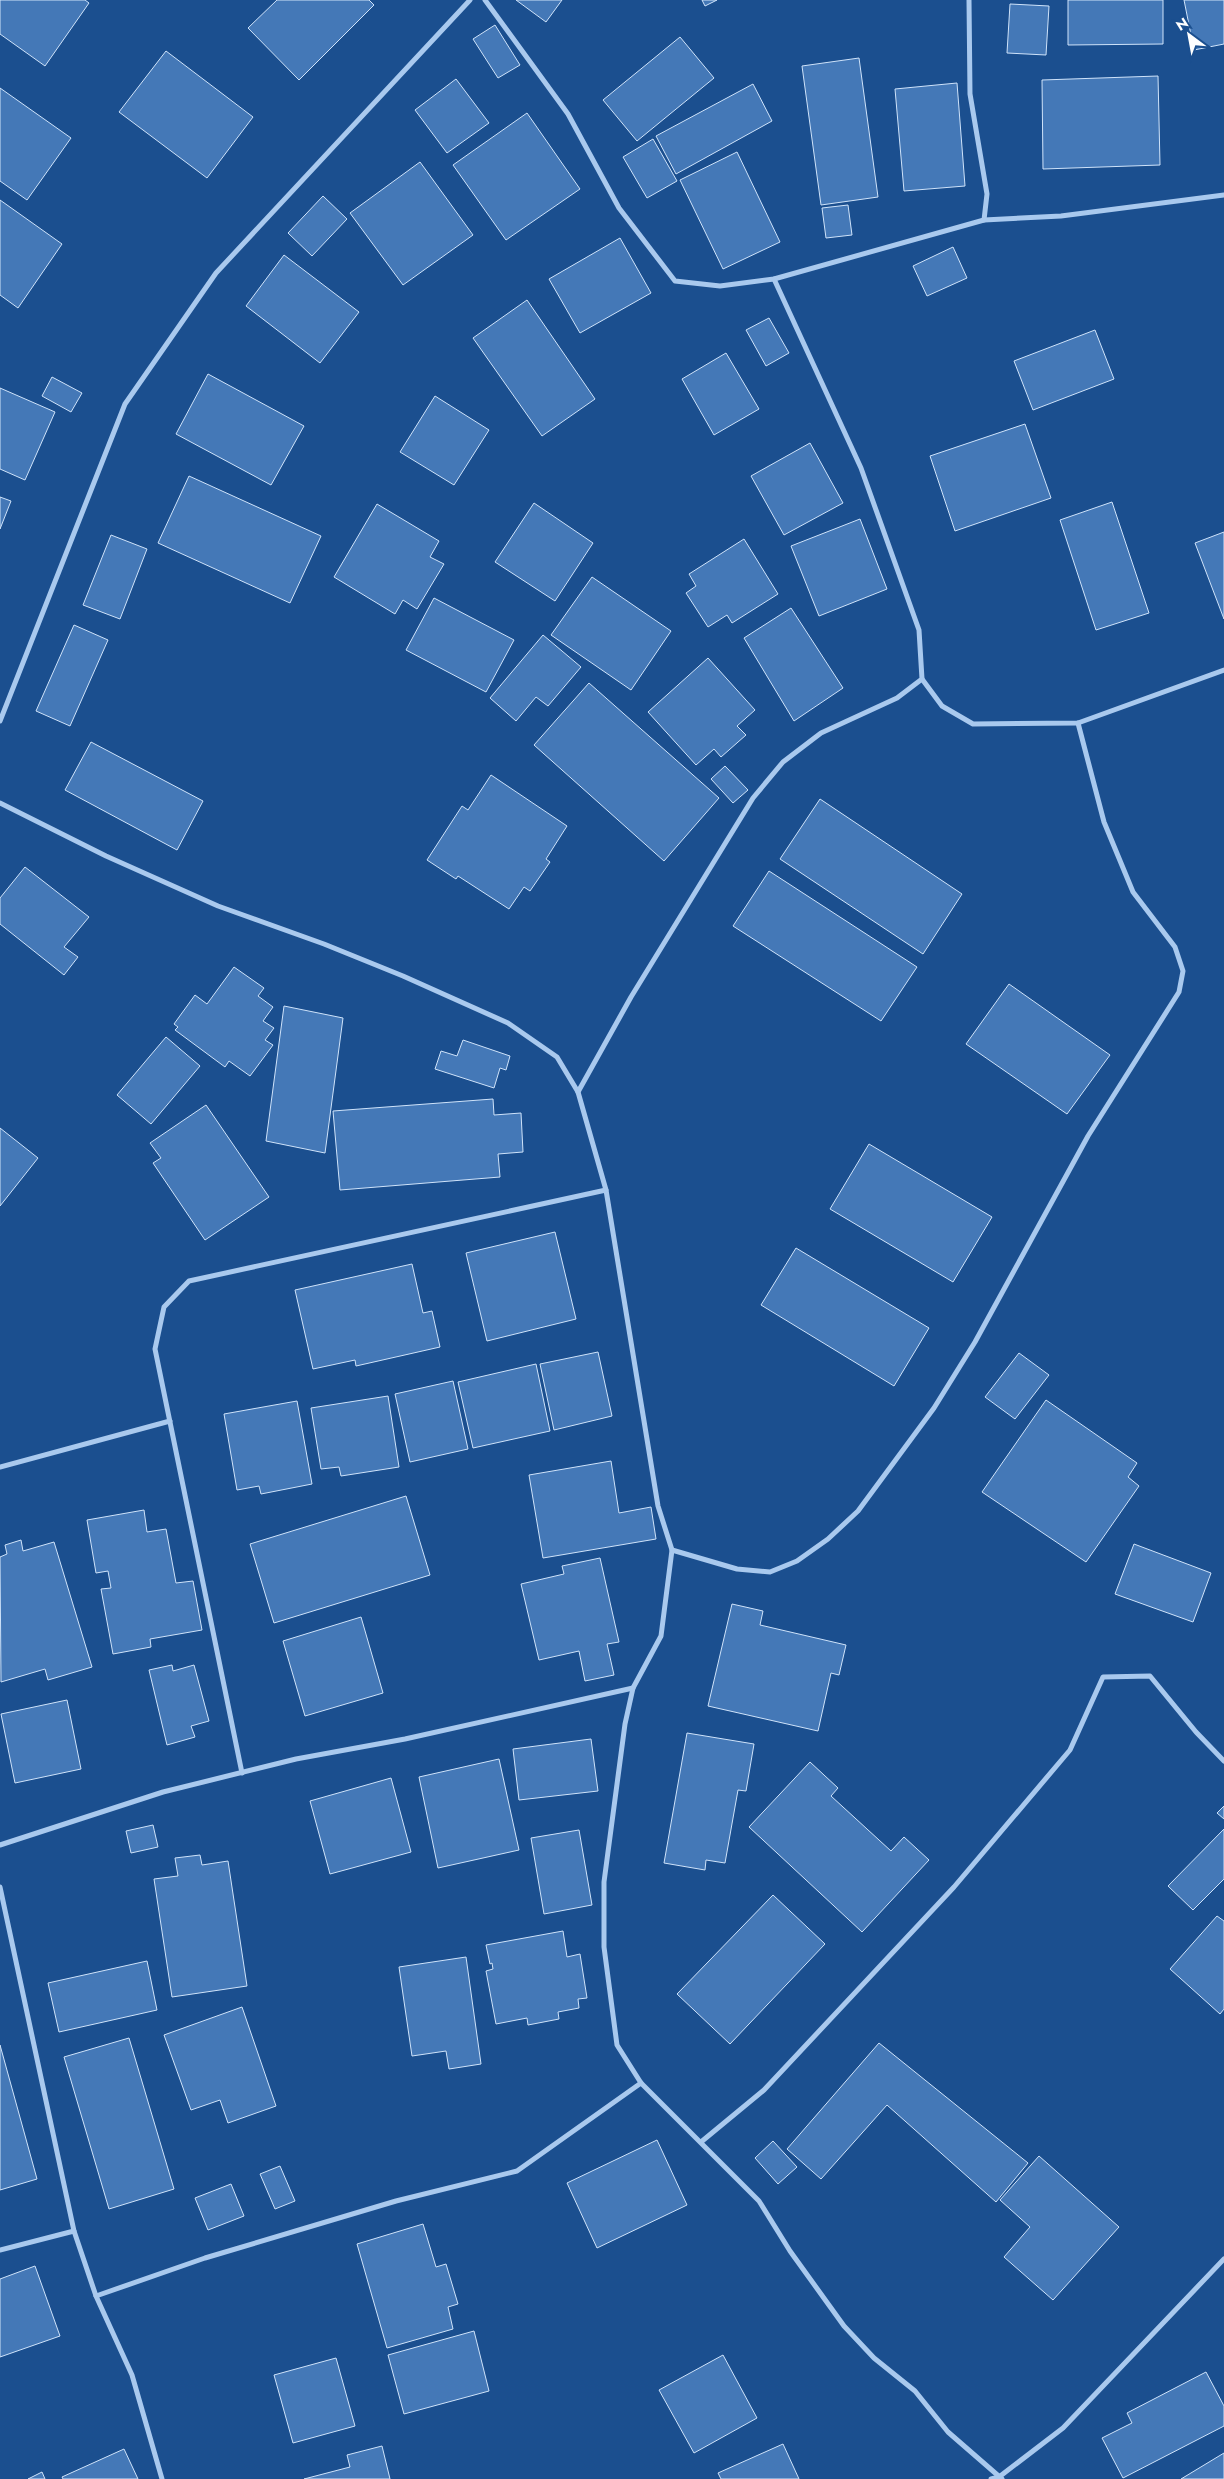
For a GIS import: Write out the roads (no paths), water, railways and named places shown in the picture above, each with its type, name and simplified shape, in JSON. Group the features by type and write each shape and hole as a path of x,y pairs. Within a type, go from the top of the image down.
{"street":[{"path":"0,721 125,404 216,273 470,0"},
{"path":"486,0 568,114 619,208 674,281 720,286 774,279 984,220 1061,216 1224,195"},
{"path":"969,0 970,94 987,194 984,220"},
{"path":"774,279 861,468 919,630 922,679 942,706 973,724 1078,723 1224,670"},
{"path":"578,1092 631,997 753,798 777,769 821,733 897,698 922,679"},
{"path":"672,1550 737,1569 770,1572 798,1561 828,1539 858,1511 939,1400 975,1342 1088,1136 1179,992 1183,971 1175,946 1133,892 1104,822 1078,723"},
{"path":"0,803 106,856 218,906 394,972 508,1023 557,1057 578,1092 606,1190 658,1506 672,1550 661,1636 633,1688 625,1724 604,1882 604,1947 617,2045 641,2083 759,2200 790,2251 844,2326 874,2358 915,2391 948,2432 1000,2478"},
{"path":"242,1773 155,1349 164,1307 189,1281 606,1190"},
{"path":"0,1468 170,1421"},
{"path":"701,2142 764,2090 954,1887 1070,1750 1103,1677 1150,1676 1196,1732 1224,1761"},
{"path":"0,1845 163,1792 296,1759 405,1738 633,1688"},
{"path":"0,1887 74,2231 96,2296 132,2375 162,2479"},
{"path":"96,2296 205,2258 396,2201 517,2171 641,2083"},
{"path":"0,2250 74,2231"},
{"path":"991,2479 1000,2478 1063,2428 1224,2259"}]}
